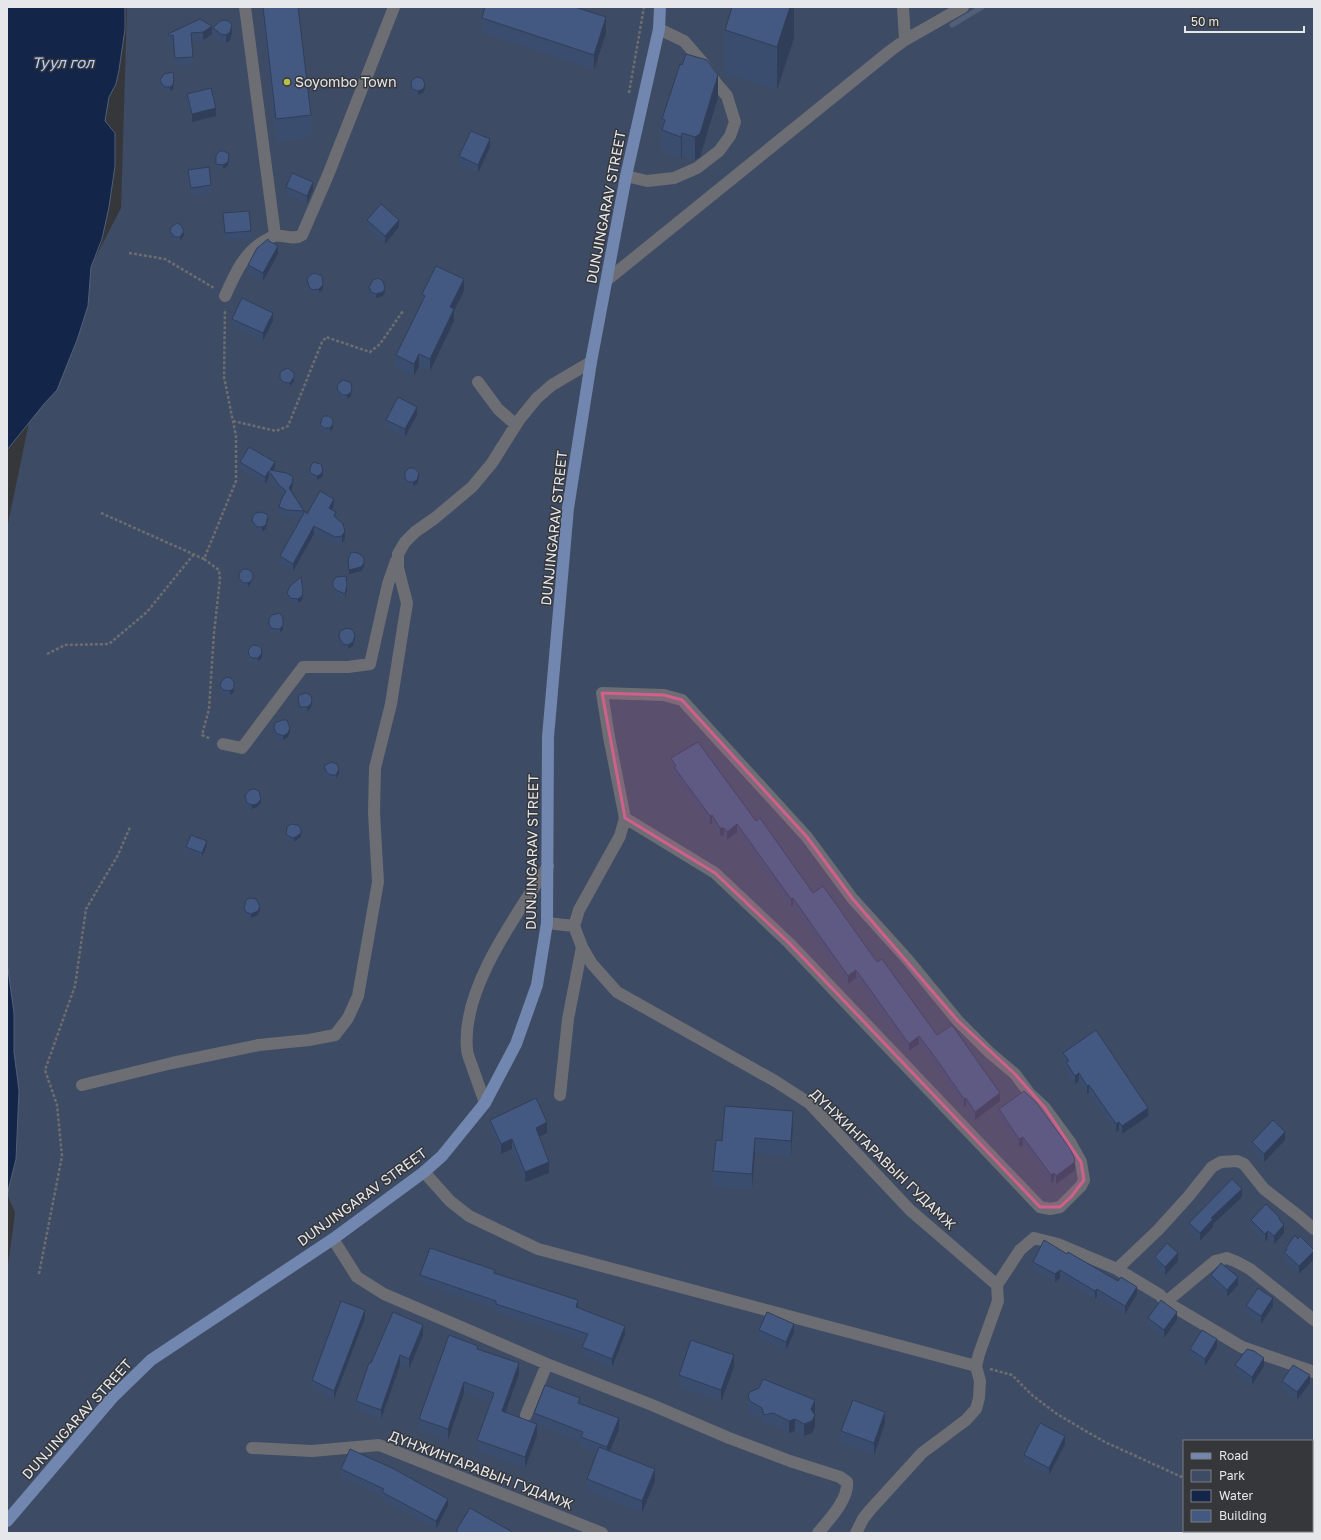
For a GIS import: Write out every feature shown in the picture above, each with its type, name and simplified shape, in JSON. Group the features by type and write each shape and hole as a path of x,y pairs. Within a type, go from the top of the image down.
{"main road":[{"name":"DUNJINGARAV STREET","path":"7,1521 112,1398 151,1360 333,1239 424,1172 442,1156 485,1104 516,1044 536,985 547,923 548,737 568,508 591,362 626,176 660,29 660,7"}],"street":[{"path":"245,7 275,236"},
{"path":"225,296 236,271 248,254 260,244 275,236 294,237 302,235 328,175 394,7"},
{"path":"903,7 905,40"},
{"path":"607,280 718,192 876,62 905,40 963,7"},
{"path":"626,176 647,181 674,178 697,168 719,151 730,136 735,122 727,96 702,63 684,41 660,29"},
{"path":"223,744 242,748 303,666 348,667 370,664 388,584 398,554 405,542 415,532 436,518 472,487 492,463 516,424 537,398 552,385 591,362"},
{"path":"478,382 498,409 516,424"},
{"path":"82,1085 172,1063 258,1045 309,1040 335,1035 348,1018 358,996 378,882 374,813 376,768 391,704 407,603 398,568 398,554"},
{"path":"547,923 574,926 579,910 620,836 625,818 602,693 664,695 682,700 807,837 852,898 908,960 958,1020 989,1052 1015,1074 1030,1094 1045,1108 1070,1142 1082,1162 1084,1180 1082,1186 1060,1207 1050,1209 1040,1207 783,937 715,873 625,818"},
{"path":"485,1104 467,1050 466,1032 472,1004 479,983 507,930 548,866"},
{"name":"ДҮНЖИНГАРАВЫН ГУДАМЖ","path":"574,926 582,947 592,964 617,992 775,1081 809,1103 910,1210 997,1285"},
{"path":"560,1096 568,1019 582,947"},
{"path":"1117,1269 1184,1202 1212,1167 1221,1162 1237,1162 1244,1164 1264,1189 1314,1229"},
{"path":"424,1172 450,1201 469,1216 538,1249 976,1366"},
{"path":"856,1533 863,1519 870,1510 922,1454 966,1420 976,1409 979,1398 980,1381 976,1366 998,1301 997,1285 1020,1250 1034,1238 1058,1244 1117,1269 1160,1295 1166,1302 1242,1347 1314,1372"},
{"path":"333,1239 357,1277 384,1294 547,1364 652,1405 729,1438 790,1461 840,1477 847,1482 846,1493 835,1512 818,1533"},
{"path":"1166,1302 1215,1261 1227,1258 1250,1269 1314,1320"},
{"path":"526,1416 547,1364"},
{"name":"ДҮНЖИНГАРАВЫН ГУДАМЖ","path":"252,1448 312,1451 379,1445 602,1533"}],"path":[{"path":"129,253 165,259 204,281 225,296 224,377 236,436 236,480 204,559"},
{"path":"232,421 276,431 288,426 322,342 326,337 370,352 380,344 403,311"},
{"path":"101,513 194,554 219,570 220,579 214,633 209,709 202,735 223,744"},
{"path":"47,654 65,645 109,644 147,612 194,554"},
{"path":"39,1274 62,1156 57,1105 45,1070 75,986 86,909 118,855 130,827"},
{"path":"976,1366 1012,1375 1032,1395 1057,1414 1105,1442 1183,1478"}],"highlighted area":[{"path":"602,693 664,695 682,700 807,837 852,898 958,1021 1015,1074 1045,1108 1081,1162 1084,1180 1071,1197 1060,1207 1040,1207 789,943 715,873 625,818"}],"green space":[{"path":"127,7 1314,7 1314,1533 7,1533 7,1272 15,1213 7,1194 7,528 42,360 121,208"}],"water":[{"name":"Туул гол","path":"7,7 125,7 125,29 119,70 116,84 109,97 105,121 115,133 115,166 109,207 102,239 91,267 88,306 77,340 57,390 7,450"},
{"path":"7,962 14,1013 14,1052 19,1091 16,1159 7,1195"}],"building":[{"name":"Soyombo Town","path":"263,7 298,7 311,115 276,119"},
{"path":"485,7 575,7 606,17 594,55 482,18"},
{"path":"732,7 790,7 777,47 725,30"},
{"path":"200,19 212,26 203,32 191,33 193,57 175,58 173,35 169,36 168,34"},
{"path":"220,21 229,21 232,25 230,32 226,35 221,34 213,28"},
{"path":"686,54 707,60 718,75 700,134 695,137 682,133 681,137 662,130 665,120 662,119 680,64 682,65"},
{"path":"173,72 173,85 170,87 165,87 160,80 164,74"},
{"path":"418,77 423,79 425,85 423,89 418,91 412,89 411,82 414,78"},
{"path":"211,88 216,108 192,114 187,94"},
{"path":"471,131 490,139 478,165 459,156"},
{"path":"220,151 224,151 229,154 228,162 223,165 216,164 216,155"},
{"path":"209,167 211,185 191,188 188,170"},
{"path":"292,173 313,182 307,196 286,187"},
{"path":"381,204 399,220 385,236 367,220"},
{"path":"249,211 251,231 225,233 223,213"},
{"path":"177,223 181,225 184,231 180,237 174,237 170,231 171,227"},
{"path":"268,239 278,246 263,273 248,265 257,248"},
{"path":"436,266 464,279 450,307 454,309 430,359 419,354 414,364 396,355 425,296 422,294"},
{"path":"315,273 322,276 323,285 319,289 313,290 309,287 307,279 310,275"},
{"path":"378,278 383,281 385,288 383,292 376,294 371,292 369,287 373,280"},
{"path":"242,298 273,313 263,333 232,319"},
{"path":"288,368 294,373 294,377 290,383 283,382 280,378 280,373"},
{"path":"343,380 350,382 352,387 351,392 347,395 342,395 337,389 338,384"},
{"path":"398,397 417,407 405,429 386,420"},
{"path":"324,416 329,416 333,420 333,424 330,428 324,428 320,425"},
{"path":"249,447 275,462 270,470 287,473 293,477 289,488 304,511 287,510 279,507 286,491 279,485 269,471 265,477 240,462"},
{"path":"313,462 321,464 323,470 321,474 317,476 310,473 310,468"},
{"path":"409,468 414,468 419,473 417,480 413,482 409,482 405,479 405,472"},
{"path":"320,491 334,499 329,508 336,512 334,516 343,524 345,531 342,536 335,537 314,526 293,564 280,556 305,511 307,514"},
{"path":"262,512 268,515 266,525 257,527 252,521 253,516 256,513"},
{"path":"351,552 358,553 364,558 364,563 361,567 349,570 348,560"},
{"path":"246,569 251,571 253,576 251,581 246,583 241,581 239,576 241,571"},
{"path":"346,576 347,585 345,594 336,590 333,586 333,581 336,577"},
{"path":"301,577 303,591 302,596 298,599 290,598 287,593 290,586"},
{"path":"280,613 283,618 283,625 280,629 271,628 269,619 272,615"},
{"path":"347,628 353,630 355,635 353,642 348,645 343,644 339,637 340,631"},
{"path":"253,645 261,648 262,653 258,658 252,658 249,655 248,650"},
{"path":"226,677 231,678 234,682 234,688 230,691 223,690 220,686 221,682"},
{"path":"306,693 310,695 312,699 311,704 307,707 300,707 298,699 299,695"},
{"path":"282,720 287,720 290,728 288,733 283,736 276,733 274,728 275,723"},
{"path":"698,742 756,821 760,818 813,893 823,886 877,962 882,959 937,1035 952,1025 1000,1093 975,1112 919,1036 909,1044 856,970 848,976 793,898 791,899 737,824 727,832 724,828 720,828 712,815 710,816 674,767 676,766 671,758"},
{"path":"331,762 337,764 339,769 336,775 327,773 324,766"},
{"path":"254,789 259,791 261,799 257,804 252,805 247,803 245,796 249,790"},
{"path":"291,824 298,825 301,829 301,833 294,838 286,834 287,827"},
{"path":"191,835 207,841 202,853 186,847"},
{"path":"250,898 256,899 260,906 258,911 251,914 246,912 244,908 246,900"},
{"path":"1096,1030 1148,1108 1122,1126 1119,1122 1116,1124 1079,1073 1075,1076 1066,1062 1069,1061 1063,1053"},
{"path":"1024,1091 1036,1102 1069,1147 1074,1157 1075,1162 1056,1176 1054,1173 1051,1175 1023,1137 1019,1139 999,1109"},
{"path":"536,1098 547,1122 536,1128 549,1162 525,1172 512,1139 501,1144 490,1120"},
{"path":"725,1106 793,1111 791,1141 755,1138 752,1174 713,1171 716,1140 722,1141"},
{"path":"1273,1120 1285,1132 1264,1154 1252,1142"},
{"path":"1232,1179 1242,1189 1211,1218 1213,1219 1200,1233 1189,1223"},
{"path":"1266,1204 1280,1218 1279,1219 1284,1225 1274,1236 1268,1231 1265,1234 1251,1220"},
{"path":"1295,1235 1298,1239 1300,1236 1314,1250 1299,1266 1284,1252 1287,1250 1286,1248"},
{"path":"1044,1240 1118,1281 1121,1277 1137,1287 1125,1306 1097,1289 1095,1291 1060,1270 1055,1274 1033,1262"},
{"path":"1167,1243 1178,1253 1165,1267 1155,1257"},
{"path":"430,1248 495,1270 494,1273 578,1300 576,1307 625,1326 612,1359 582,1347 588,1334 496,1304 496,1301 420,1275"},
{"path":"1221,1263 1238,1277 1227,1290 1211,1275"},
{"path":"1258,1288 1273,1298 1261,1316 1246,1306"},
{"path":"1161,1300 1177,1312 1164,1330 1148,1318"},
{"path":"341,1301 365,1310 334,1391 312,1380"},
{"path":"393,1312 423,1325 409,1359 400,1355 381,1410 356,1401 369,1363 371,1363"},
{"path":"767,1312 794,1324 786,1342 759,1330"},
{"path":"1202,1330 1217,1339 1205,1359 1190,1349"},
{"path":"449,1335 478,1346 477,1349 519,1363 502,1411 537,1424 525,1457 477,1440 494,1393 464,1382 448,1429 419,1419"},
{"path":"691,1340 734,1355 721,1390 679,1375"},
{"path":"1247,1349 1254,1351 1264,1358 1252,1377 1235,1365"},
{"path":"1293,1365 1310,1375 1297,1392 1282,1381"},
{"path":"763,1379 815,1400 811,1409 815,1415 812,1421 804,1424 795,1419 789,1421 773,1413 764,1415 762,1408 750,1401 748,1396 750,1392 759,1388"},
{"path":"545,1385 580,1398 578,1403 619,1418 607,1447 581,1437 583,1432 534,1413"},
{"path":"853,1400 885,1412 874,1443 841,1431"},
{"path":"1040,1423 1065,1436 1049,1468 1024,1455"},
{"path":"599,1447 655,1469 642,1501 587,1479"},
{"path":"350,1449 394,1469 448,1499 436,1521 382,1492 384,1489 341,1469"},
{"path":"470,1508 514,1533 457,1533 457,1529"}],"waterway":[{"path":"952,25 982,7"}],"place":[{"name":"Soyombo Town","path":"287,82"}]}
